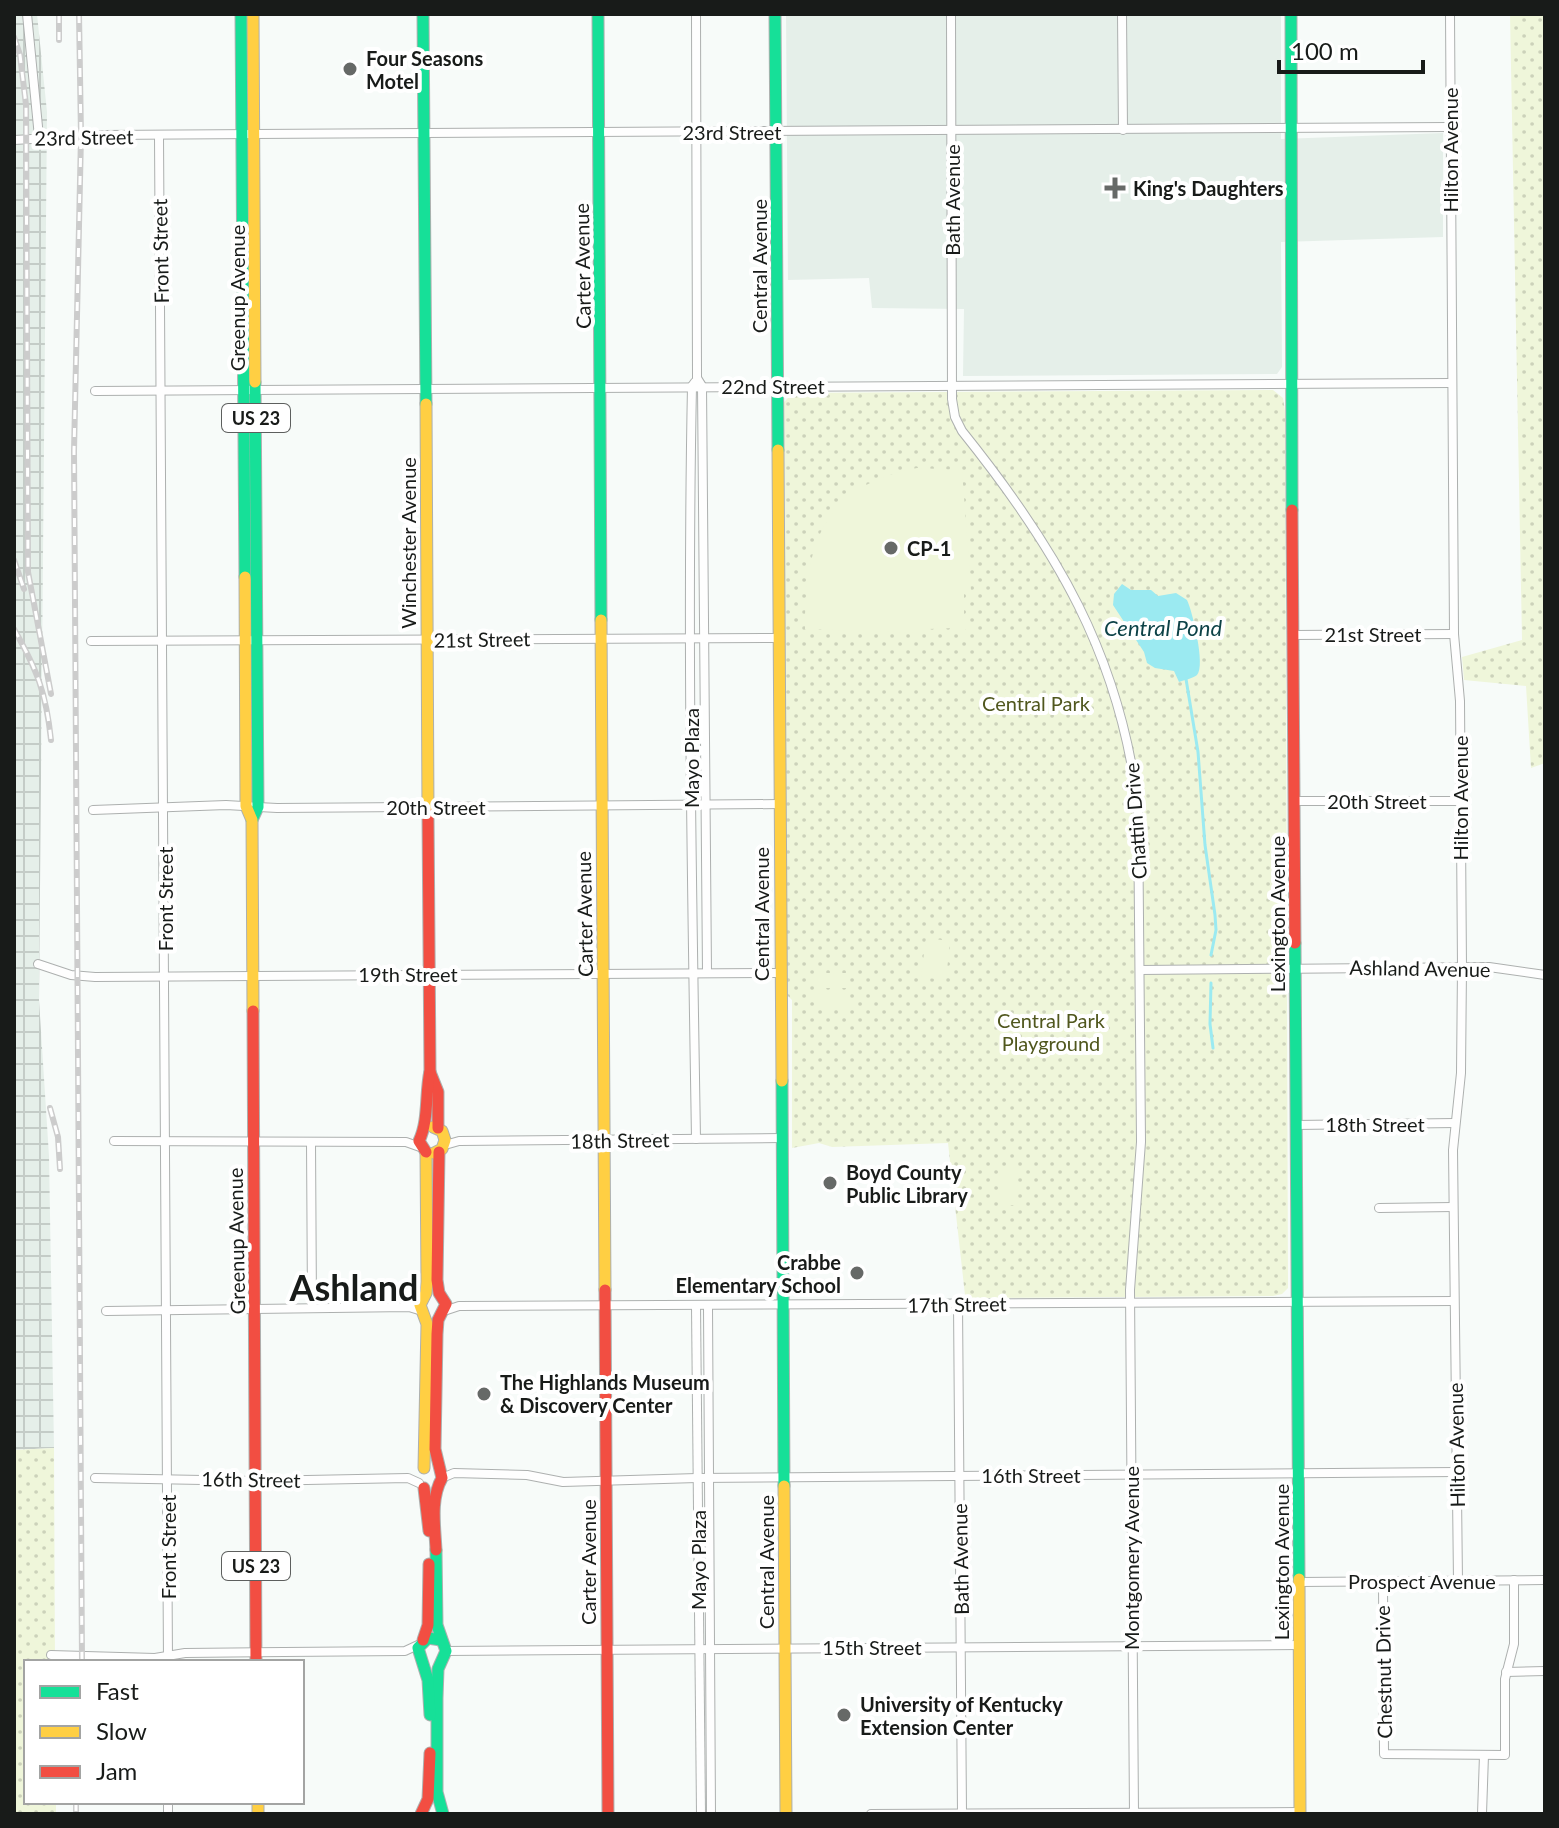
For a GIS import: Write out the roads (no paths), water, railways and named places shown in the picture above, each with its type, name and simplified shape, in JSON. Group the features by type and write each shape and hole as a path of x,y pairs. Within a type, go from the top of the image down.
{"main road":[{"name":"Greenup Avenue","path":"241,14 248,136"},
{"name":"Greenup Avenue","path":"253,14 248,136 256,1657"},
{"name":"Winchester Avenue","path":"421,1660 422,1642 428,1625 429,1541 419,1478 426,1441 422,1141 425,1092 430,1071 423,14"},
{"name":"Carter Avenue","path":"598,14 608,1814"},
{"name":"Central Avenue","path":"775,14 786,1814"},
{"name":"Lexington Avenue","path":"1291,14 1300,1813"},
{"name":"Winchester Avenue","path":"430,1071 438,1092 442,1140 437,1280 442,1305 435,1444 439,1478 437,1599 443,1651 437,1674 437,1792 442,1812"},
{"path":"422,1141 442,1140"},
{"path":"422,1141 442,1140"},
{"path":"424,1305 442,1305"},
{"path":"424,1305 442,1305"},
{"path":"430,1466 439,1478 430,1490 419,1478 430,1466"},
{"path":"421,1660 432,1665 443,1651 432,1637 422,1642"},
{"path":"421,1660 428,1680 430,1727 428,1797 421,1813"},
{"path":"421,1813 432,1806 442,1812"}],"street":[{"path":"27,14 39,137"},
{"name":"Mayo Plaza","path":"696,14 697,383 706,638 707,973"},
{"name":"Bath Avenue","path":"951,14 953,386"},
{"path":"1122,14 1123,130"},
{"name":"Hilton Avenue","path":"1450,14 1454,634 1460,701 1462,968 1461,1073 1455,1123 1453,1207 1458,1581"},
{"name":"23rd Street","path":"14,140 39,137 1450,127"},
{"name":"Front Street","path":"159,136 168,1660"},
{"name":"Mayo Plaza","path":"696,1139 691,638 697,383"},
{"name":"22nd Street","path":"95,391 601,387 697,383 777,387 1451,383"},
{"name":"Chattin Drive","path":"953,386 953,409 957,423 1010,492 1092,631 1114,689 1130,752 1138,807 1141,1142 1131,1252 1130,1303"},
{"name":"21st Street","path":"1293,635 1454,634"},
{"name":"21st Street","path":"91,641 778,638"},
{"name":"20th Street","path":"1295,801 1460,801"},
{"name":"20th Street","path":"93,810 252,806 779,804"},
{"name":"19th Street","path":"38,964 84,976 780,973"},
{"name":"Ashland Avenue","path":"1140,970 1489,967 1545,975"},
{"name":"18th Street","path":"1295,1125 1455,1123"},
{"name":"18th Street","path":"442,1140 782,1138"},
{"path":"114,1141 422,1141"},
{"path":"311,1142 312,1308"},
{"path":"1379,1208 1453,1207"},
{"name":"17th Street","path":"442,1305 1454,1301"},
{"name":"Bath Avenue","path":"958,1303 962,1814"},
{"name":"Montgomery Avenue","path":"1130,1303 1134,1814"},
{"path":"106,1311 424,1305"},
{"name":"Mayo Plaza","path":"696,1306 701,1814"},
{"name":"Mayo Plaza","path":"708,1306 711,1814"},
{"name":"16th Street","path":"439,1478 451,1473 527,1475 563,1482 783,1477 1456,1472"},
{"name":"16th Street","path":"95,1478 256,1481 419,1478"},
{"path":"1482,1814 1484,1755 1505,1755 1506,1672 1514,1644 1514,1580"},
{"name":"Prospect Avenue","path":"1299,1582 1545,1580"},
{"name":"Chestnut Drive","path":"1383,1582 1384,1754 1484,1755"},
{"path":"51,1655 168,1660 185,1653 256,1657 405,1651 422,1642"},
{"name":"15th Street","path":"443,1651 1299,1645"},
{"path":"405,1651 421,1660"},
{"path":"1506,1672 1545,1671"},
{"path":"871,1814 1300,1813"}],"water":[{"name":"Central Pond","path":"1122,584 1131,590 1151,590 1158,596 1176,593 1187,600 1199,650 1197,675 1179,682 1174,671 1155,668 1147,663 1144,652 1113,605 1114,594"}],"waterway":[{"path":"1186,679 1198,752 1205,845 1215,915 1216,930 1211,955"},
{"path":"1211,983 1213,1048"}],"railway":[{"path":"59,14 59,40"},
{"path":"79,14 81,136 74,451 82,1660"},
{"path":"14,37 20,55 26,105 28,572 51,694"},
{"path":"14,560 24,589"},
{"path":"14,629 39,682 51,740"},
{"path":"50,1108 58,1137 60,1169"},
{"path":"76,1804 76,1814"}],"place":[{"name":"Four Seasons Motel","path":"350,69"},
{"name":"King's Daughters","path":"1115,188"},
{"name":"CP-1","path":"891,548"},
{"name":"Boyd County Public Library","path":"830,1183"},
{"name":"Crabbe Elementary School","path":"857,1273"},
{"name":"The Highlands Museum & Discovery Center","path":"484,1394"},
{"name":"University of Kentucky Extension Center","path":"844,1715"}],"district":[{"name":"Ashland","path":"354,1287"}],"park label":[{"name":"Central Park","path":"1036,703"},
{"name":"Central Park Playground","path":"1051,1032"}]}
